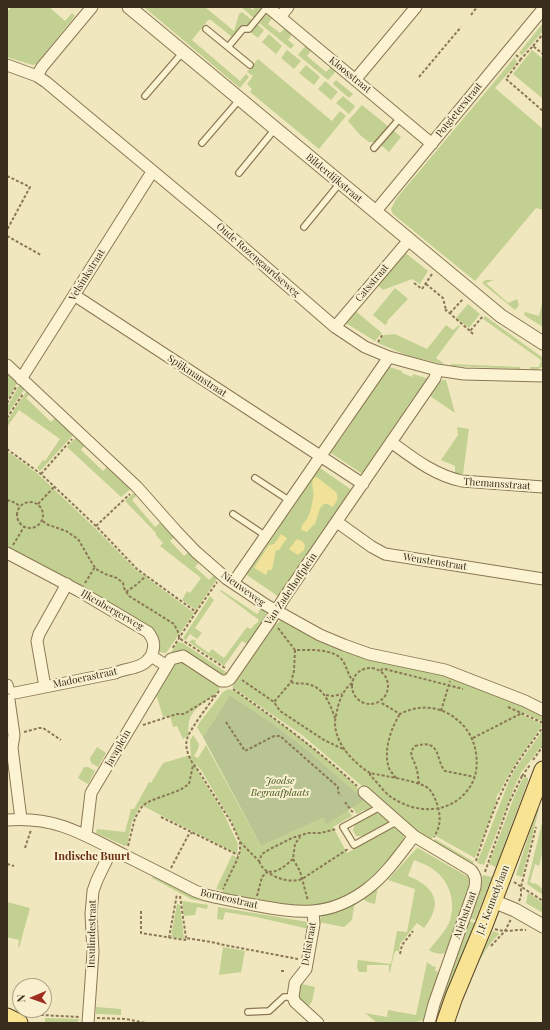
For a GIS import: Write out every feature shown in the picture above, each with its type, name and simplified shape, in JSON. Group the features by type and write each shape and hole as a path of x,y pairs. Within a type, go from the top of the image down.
{"main road":[{"name":"J.F. Kennedylaan","path":"446,1023 462,976 484,925 541,773"}],"street":[{"path":"37,76 42,66 92,7"},
{"name":"Bilderdijkstraat","path":"129,7 501,316 543,344"},
{"name":"Kloosstraat","path":"267,7 432,144"},
{"path":"280,17 288,7"},
{"path":"355,80 416,7"},
{"name":"Potgieterstraat","path":"375,212 543,9"},
{"name":"Oude Rozengaardseweg","path":"7,65 37,76 215,223 335,327 365,347 389,356 437,370 464,374 543,376"},
{"name":"Velsinkstraat","path":"25,382 74,296 152,172"},
{"name":"Catsstraat","path":"335,327 408,240"},
{"name":"Spijkmanstraat","path":"74,296 321,457"},
{"path":"233,583 389,356"},
{"name":"Nieuweweg","path":"7,365 137,487 176,531 222,574 266,605 320,635 369,654 445,670 525,701 543,710"},
{"name":"Van Zadelhoffplein","path":"226,681 230,679 435,378 437,370"},
{"name":"Themansstraat","path":"391,442 433,471 453,480 543,487"},
{"path":"321,457 363,484"},
{"name":"Weustenstraat","path":"337,522 372,547 386,554 543,579"},
{"name":"IJkenbergerweg","path":"8,553 80,591 148,632 153,638 154,643 154,649 151,656"},
{"path":"45,687 37,641 39,634 67,584"},
{"path":"151,656 164,664 171,659 183,656 221,681 226,681"},
{"name":"Madoerastraat","path":"9,692 45,687 140,667 148,661 151,656"},
{"name":"Javaplein","path":"86,835 91,793 131,726 164,664"},
{"path":"9,692 14,735 12,748 21,819"},
{"path":"364,792 396,822 414,836 474,875"},
{"name":"Borneostraat","path":"7,820 34,820 57,824 86,835 195,891 217,898 283,911 310,912 329,908 357,896 367,889 387,869 414,836"},
{"name":"Insulindestraat","path":"88,1020 93,952 91,914 93,891 112,848"},
{"name":"Atjehstraat","path":"429,1023 434,1004 475,886 474,875"},
{"path":"493,901 514,910 543,926"},
{"name":"Delistraat","path":"293,997 295,985 306,969 314,924 310,912"},
{"path":"293,997 295,1002 318,1023"}],"lane":[{"path":"228,47 243,29 249,30 267,7"},
{"path":"206,29 250,65"},
{"path":"145,96 183,52"},
{"path":"202,144 240,99"},
{"path":"374,148 401,118"},
{"path":"238,173 275,129"},
{"path":"304,227 340,183"},
{"path":"255,478 290,501"},
{"path":"233,514 266,536"},
{"path":"380,807 343,827 354,845 396,822"},
{"path":"248,1012 269,1011 284,997 293,997"}],"path":[{"path":"471,15 477,7"},
{"path":"419,77 461,27"},
{"path":"543,34 506,79 543,111"},
{"path":"533,46 543,54"},
{"path":"516,54 521,59"},
{"path":"7,176 30,187 7,230"},
{"path":"7,236 41,255"},
{"path":"414,283 422,289 439,265"},
{"path":"426,283 443,298 445,311 473,334"},
{"path":"449,313 471,291"},
{"path":"470,331 490,307"},
{"path":"7,403 25,382"},
{"path":"7,418 25,382"},
{"path":"41,474 78,432"},
{"path":"7,449 41,474 96,526 137,569 196,612"},
{"path":"38,504 54,487"},
{"path":"96,526 137,487"},
{"path":"7,500 16,503 20,507"},
{"path":"31,502 38,504 44,514 43,522 36,528 32,529 24,527 18,520 17,516 20,507 23,504 31,502"},
{"path":"43,522 78,538 95,568 120,580 126,592 136,601 174,624 180,638"},
{"path":"8,553 24,527"},
{"path":"80,591 95,568"},
{"path":"164,664 196,612 222,574"},
{"path":"126,592 136,586 146,576"},
{"path":"270,621 295,650 294,671 291,682 274,702 276,707 317,736 345,750"},
{"path":"295,650 321,651 337,656 344,662 352,682 354,695 358,700 369,705 380,702 385,698 389,686 385,675 375,668 363,669 358,672 352,682 342,694 335,720"},
{"path":"381,671 382,669 385,669 465,690"},
{"path":"441,711 452,673"},
{"path":"354,845 302,879 296,881 274,877 261,867 259,861 240,842 231,822 198,770 193,766 187,751 187,739 226,681 228,685 279,720 331,761 364,792"},
{"path":"291,682 310,685 325,695 333,696 342,694"},
{"path":"131,726 135,728 177,714 184,714 216,694"},
{"path":"325,695 335,720 336,730 345,750 364,769 370,773 419,784 430,790 438,809 440,824 430,845"},
{"path":"380,702 400,714"},
{"path":"503,704 543,723"},
{"path":"370,773 370,775 381,787 398,801 420,809 438,809 451,804 462,797 468,790 475,777 477,759 472,738 462,722 441,711 428,708 419,708 400,714 390,736 387,756 388,766 397,779"},
{"path":"472,738 522,713"},
{"path":"226,722 245,751 274,736 280,736 338,787 340,796"},
{"path":"474,875 498,802 507,782 521,758 543,727"},
{"path":"14,735 42,728 61,740"},
{"path":"419,784 416,767 411,752 415,746 424,744 431,746 438,752 445,771 475,777"},
{"path":"124,855 129,845 135,818 142,805 180,790 189,784 193,766"},
{"name":"J.F. Kennedylaan","path":"474,875 484,872 509,803 522,776 541,773"},
{"path":"345,802 358,819"},
{"path":"160,817 238,855"},
{"path":"25,848 34,820"},
{"path":"259,861 262,854 270,848 301,835 343,827"},
{"path":"171,868 189,834 192,833"},
{"path":"301,835 295,844 293,859 300,871 310,912"},
{"path":"217,898 228,880 238,855 240,842"},
{"path":"254,905 262,877 267,872 275,872 293,859"},
{"path":"7,864 14,866"},
{"path":"169,938 179,895 186,938"},
{"path":"141,911 141,933 185,940 186,938 307,960"},
{"path":"484,925 505,931 531,931"},
{"path":"400,954 402,945 413,931"},
{"path":"52,1016 88,1020 126,1019 146,1023"}],"green space":[{"path":"11,7 49,7 65,21 72,13 75,16 36,64 33,65 7,57 7,12"},
{"path":"144,7 205,7 234,31 239,14 242,12 253,21 247,27 240,27 232,37 211,20 208,20 192,40 240,81 246,74 249,77 240,88"},
{"path":"241,7 249,7 253,10 255,7 263,8 255,19"},
{"path":"268,12 273,17 268,24 280,33 286,27 293,33 288,40 294,45 291,49 259,23"},
{"path":"543,23 543,31 522,55 519,53"},
{"path":"257,24 264,30 258,38 250,32"},
{"path":"269,34 282,46 276,54 262,42"},
{"path":"307,44 312,49 307,56 326,72 332,66 337,70 328,80 298,55"},
{"path":"287,50 301,61 294,69 281,58"},
{"path":"532,50 543,59 543,99 513,74"},
{"path":"515,57 517,63 495,88 543,129 543,210 536,208 475,281 393,214 391,209 396,199"},
{"path":"258,59 332,121 340,111 346,116 319,149 250,92 252,89 247,84 253,76 247,72"},
{"path":"306,65 320,77 314,85 299,73"},
{"path":"336,80 353,94 349,98 333,84"},
{"path":"325,81 338,92 331,100 318,89"},
{"path":"343,96 355,106 349,114 336,103"},
{"path":"362,105 389,127 376,142 369,142 360,135 348,121"},
{"path":"393,130 401,137 389,152 381,145"},
{"path":"403,251 428,271 420,284 412,279 383,290 375,283"},
{"path":"485,280 494,280 486,283 508,303 517,299 519,305 515,310 482,283"},
{"path":"395,288 408,299 385,325 373,315"},
{"path":"543,300 543,327 524,315 525,312 539,316"},
{"path":"468,304 480,314 469,328 456,318"},
{"path":"353,309 382,333 375,341 344,322"},
{"path":"485,316 543,358 543,366 537,370 530,369 530,367 539,367 541,360 483,319"},
{"path":"446,325 453,330 459,325 460,326 436,358 443,363 442,364 406,355 378,343 384,335 395,334 427,349"},
{"path":"451,364 520,367 520,369 451,366"},
{"path":"386,366 402,371 402,373 412,377 413,374 429,379 420,394 416,394 406,408 406,413 403,418 399,419 369,463 370,466 366,472 361,473 328,451 332,444 337,444 353,421 352,416"},
{"path":"7,369 19,380 7,400"},
{"path":"443,380 446,380 455,413 430,396"},
{"path":"21,382 26,387 7,415 7,407"},
{"path":"28,389 32,392 26,398 51,422 57,416 75,433 40,471 37,468 43,460 45,461 60,439 19,410 7,427 7,421"},
{"path":"457,427 469,429 463,474 455,473 455,466 441,460 458,435"},
{"path":"78,435 86,444 81,450 103,471 109,465 132,488 121,497 67,447"},
{"path":"7,451 38,474 95,528 135,569 194,613 166,653 158,652 159,646 157,635 153,630 84,588 7,548"},
{"path":"317,466 352,490 279,597 244,573 259,552 263,552 278,529 278,525 284,515 288,515 299,499 298,495"},
{"path":"136,491 138,494 132,500 155,527 162,521 175,536 170,541 184,556 190,551 200,561 195,567 209,580 215,574 219,576 196,610 182,600 187,591 190,593 201,578 160,546 163,543 155,534 156,533 125,501"},
{"path":"221,590 257,614 262,607 267,618 249,645 242,641 224,666 183,638 210,596 214,600 195,628 202,633 197,639 190,634 186,640 190,642 192,639 209,653 212,649 224,658 247,627 251,629 256,624 259,620 220,591"},
{"path":"281,620 450,676 543,714 543,722 524,713 523,715 540,723 542,726 513,767 498,793 497,800 475,858 434,835 430,842 428,842 302,735 232,687 274,626"},
{"path":"178,642 183,643 229,674 225,677 190,655 166,660"},
{"path":"179,660 220,682 219,691 201,705 190,717 188,729 189,735 183,739 177,726 173,727 170,716 163,717 157,697 151,699 173,662"},
{"path":"229,689 243,696 319,753 349,779 375,807 357,814 352,807 348,810 352,816 333,827 347,853 391,828 398,828 404,833 404,841 384,866 370,880 352,892 335,900 317,905 281,905 222,895 223,891 216,889 232,855 239,858 241,845 232,822 201,770 196,765 198,772 222,810 238,844 237,854 141,805 132,821 127,845 125,846 96,833 97,829 125,832 131,809 134,809 149,782 151,783 163,763 190,755 191,756 190,740 193,735 199,744 194,756 198,758 206,745 261,846 323,818 324,820 350,788 305,748 272,723 230,695 203,737 197,727 223,692"},
{"name":"Joodse Begraafplaats","path":"230,695 272,723 305,748 364,800 327,824 323,818 261,846 203,737"},
{"path":"543,730 543,744 521,773 484,865 477,863 509,781 515,769"},
{"path":"97,747 106,753 98,767 91,763 90,758"},
{"path":"84,767 88,767 95,771 88,784 78,778"},
{"path":"523,778 528,778 528,781 496,867 489,864 514,797"},
{"path":"537,809 539,809 522,877 516,875"},
{"path":"376,813 382,814 389,822 363,836 356,836 353,830 355,824"},
{"path":"543,819 543,850 539,866 535,864 530,882 535,883 543,889 543,895 527,884"},
{"path":"435,839 474,862 472,867 432,843"},
{"path":"418,848 470,878 470,884 446,953 442,954 429,950 446,928 451,918 451,895 445,881 440,875 427,865 414,860 408,876 425,885 430,891 434,897 434,911 424,928 417,923 400,944 399,951 396,951 394,954 389,973 389,965 367,965 367,972 359,972 357,967 358,960 391,964 397,931 407,932 415,889 388,880"},
{"path":"154,875 212,903 191,899 152,878"},
{"path":"483,875 492,877 475,920 468,917"},
{"path":"378,886 375,904 367,902 362,898"},
{"path":"528,893 543,903 543,913 526,903"},
{"path":"182,901 208,905 207,909 197,907 195,915 184,916"},
{"path":"7,902 30,908 19,948 19,940 7,937"},
{"path":"355,902 353,919 344,927 318,922 322,916"},
{"path":"177,904 180,905 184,939 171,937"},
{"path":"218,907 308,922 309,929 256,917 225,912 223,920 217,919"},
{"path":"467,921 475,923 437,1023 433,1023"},
{"path":"493,931 499,934 478,963 466,988 454,1023 452,1023 461,995"},
{"path":"223,947 245,951 241,972 219,975"},
{"path":"427,962 436,967 435,971 439,972 427,1005 424,1020 411,1023 377,1023 365,1013 387,1017 388,1010 416,1015"},
{"path":"302,984 315,987 312,1002 307,1008 298,1000 300,985"},
{"path":"96,1007 121,1009 121,1015 96,1014"},
{"path":"45,1018 80,1019 76,1023 45,1023"}],"sand":[{"path":"315,477 336,492 337,498 332,507 328,504 324,504 320,508 315,524 307,532 301,530 301,528 311,510 313,495 312,481"},
{"path":"281,534 287,538 279,550 276,550 272,570 268,570 266,575 254,568 269,545 274,544"},
{"path":"297,539 302,541 305,545 304,550 298,555 289,549"}],"district":[{"name":"Indische Buurt","path":"92,857"}]}
